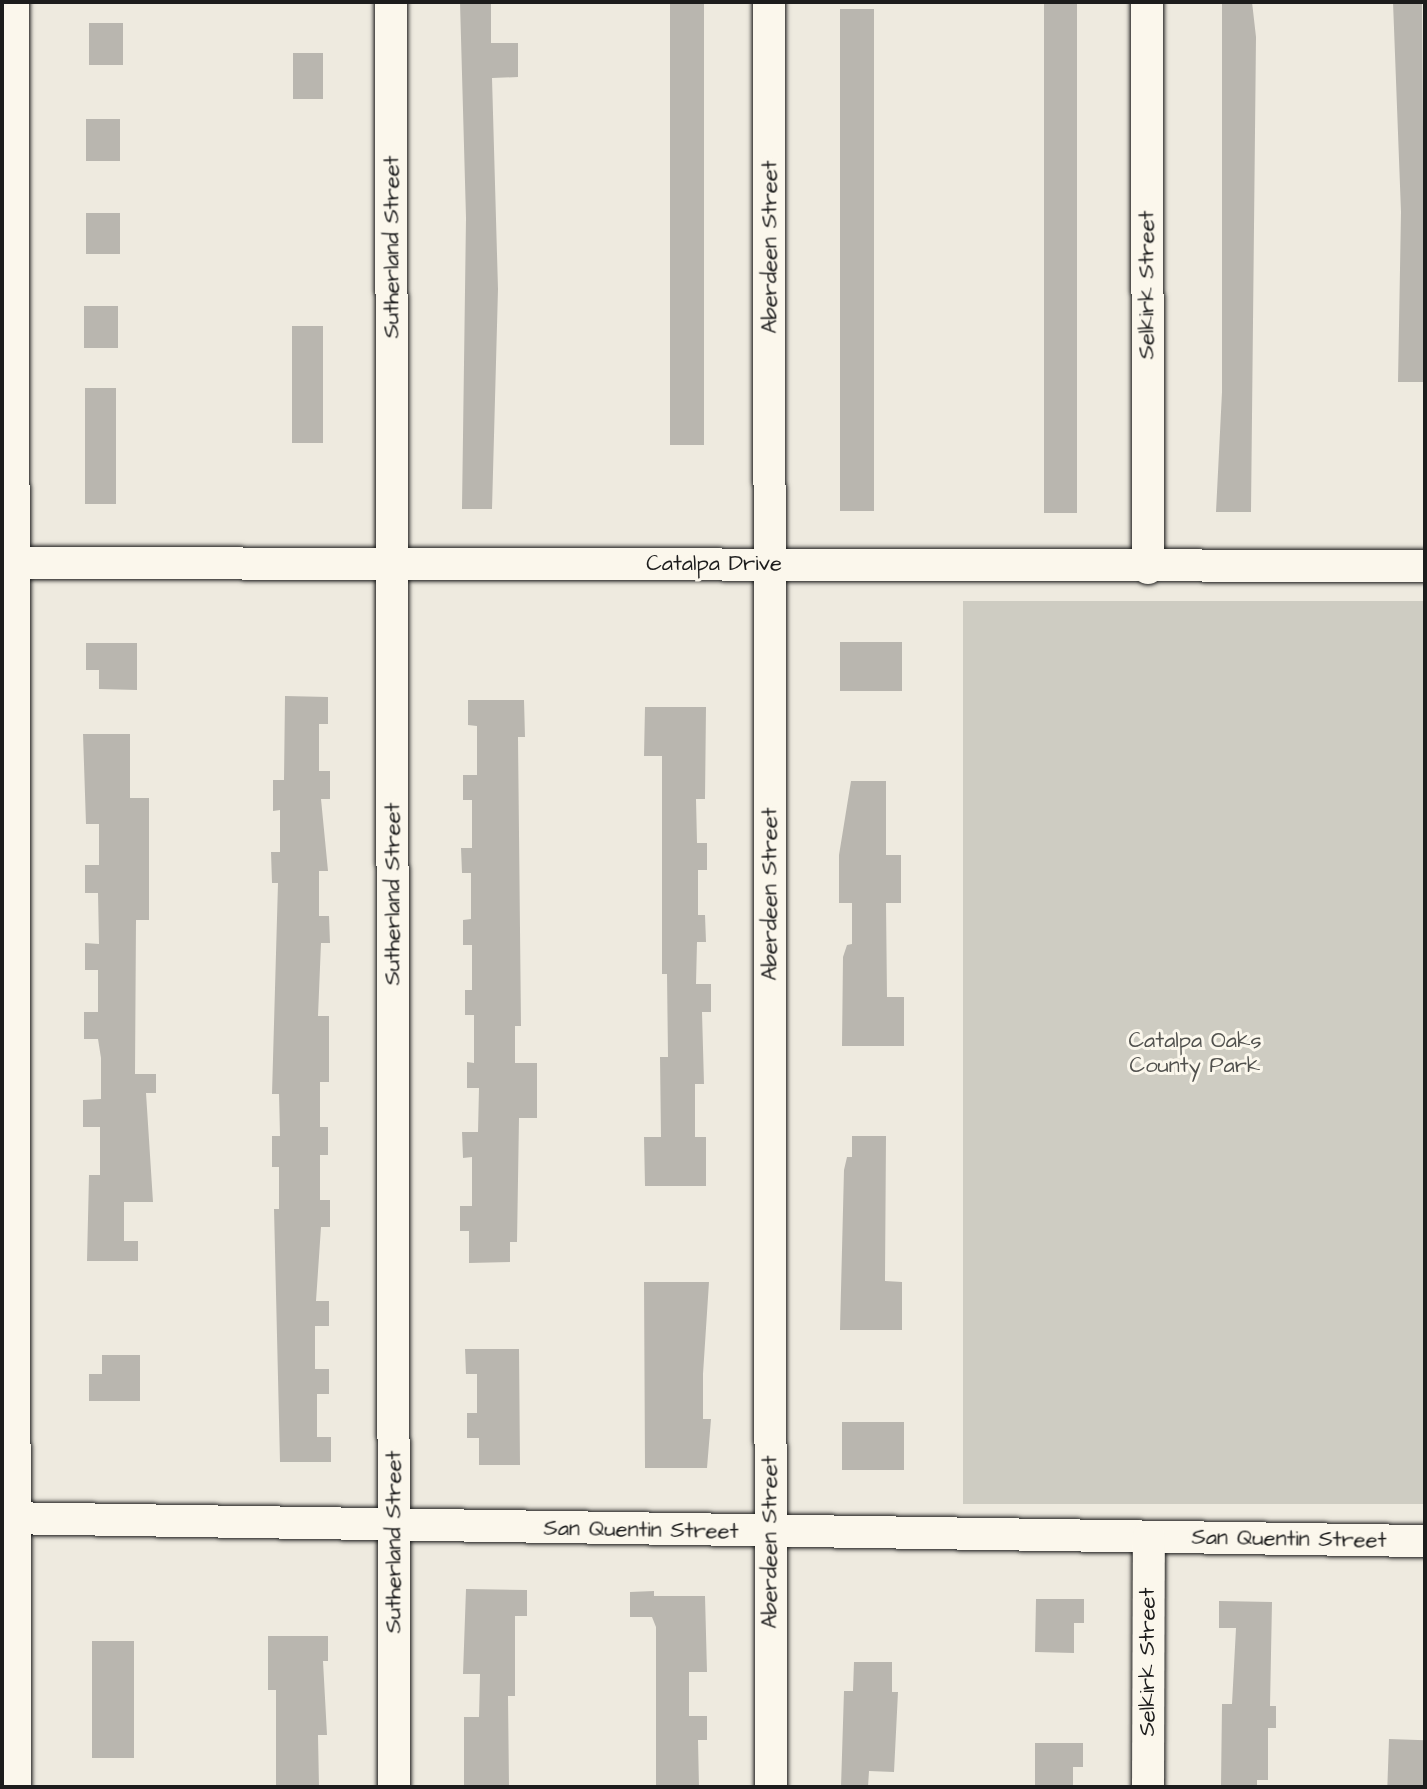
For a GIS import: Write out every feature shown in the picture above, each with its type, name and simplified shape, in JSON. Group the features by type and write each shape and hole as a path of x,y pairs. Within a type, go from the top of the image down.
{"street":[{"path":"13,2 8,563 8,1518 15,1787"},
{"name":"Sutherland Street","path":"391,2 394,1787"},
{"name":"Aberdeen Street","path":"769,2 771,1787"},
{"name":"Selkirk Street","path":"1147,2 1148,568"},
{"name":"Catalpa Drive","path":"8,563 1148,568 1425,566"},
{"name":"San Quentin Street","path":"8,1518 1425,1541"},
{"name":"Selkirk Street","path":"1148,1787 1149,1537"}],"green space":[{"name":"Catalpa Oaks County Park","path":"963,601 1425,601 1425,1504 963,1504"}],"building":[{"path":"460,2 491,2 491,43 518,43 518,77 492,78 498,289 492,509 462,509 466,218"},
{"path":"670,2 704,2 704,445 670,445"},
{"path":"1044,2 1077,2 1077,513 1044,513"},
{"path":"1222,2 1252,2 1256,37 1251,512 1216,512 1222,392"},
{"path":"1393,2 1422,2 1425,382 1398,382 1401,212"},
{"path":"840,9 874,9 874,511 840,511"},
{"path":"89,23 123,23 123,65 89,65"},
{"path":"293,53 323,53 323,99 293,99"},
{"path":"86,119 120,119 120,161 86,161"},
{"path":"86,213 120,213 120,254 86,254"},
{"path":"84,306 118,306 118,348 84,348"},
{"path":"292,326 323,326 323,443 292,443"},
{"path":"85,388 116,388 116,504 85,504"},
{"path":"840,642 902,642 902,691 840,691"},
{"path":"86,643 137,643 137,690 99,689 99,670 86,670"},
{"path":"285,696 328,697 328,724 319,724 319,771 330,771 330,799 321,799 328,871 319,871 319,916 329,916 330,943 321,943 318,1016 329,1016 329,1082 320,1082 320,1127 328,1127 328,1155 320,1155 320,1200 330,1200 330,1227 321,1227 316,1301 329,1301 329,1326 315,1326 315,1369 329,1369 329,1394 317,1394 317,1437 331,1437 331,1462 280,1462 274,1209 279,1209 279,1167 272,1167 272,1136 280,1136 279,1094 272,1094 278,883 272,883 271,852 280,852 280,810 273,811 273,780 284,780"},
{"path":"468,700 524,700 525,737 518,737 521,1026 515,1026 515,1063 537,1063 537,1118 519,1118 517,1242 510,1242 510,1262 469,1263 469,1231 460,1231 460,1206 472,1206 472,1157 463,1158 462,1132 478,1132 479,1088 467,1088 467,1062 474,1063 474,1015 465,1015 465,990 472,990 472,945 463,945 463,920 471,919 471,873 462,873 461,848 472,848 472,800 463,800 463,775 477,775 477,726 468,725"},
{"path":"645,707 706,707 705,799 696,799 697,843 707,843 707,870 698,870 698,915 705,915 706,942 697,942 696,984 711,984 711,1012 702,1012 704,1084 695,1084 695,1137 706,1137 706,1186 645,1186 644,1137 661,1137 660,1057 668,1057 667,974 662,974 662,756 644,756"},
{"path":"83,734 130,734 130,798 149,798 149,920 136,920 135,1074 156,1074 156,1093 146,1093 153,1202 124,1202 124,1241 138,1241 138,1261 87,1261 89,1175 100,1175 100,1127 83,1127 83,1100 101,1099 101,1058 98,1039 84,1039 84,1012 98,1012 98,970 85,970 85,943 99,944 98,893 85,893 85,865 99,865 99,824 86,824"},
{"path":"851,781 886,781 886,855 901,855 901,903 886,903 887,997 904,997 904,1046 842,1046 843,957 847,945 852,944 852,903 839,903 839,855"},
{"path":"852,1136 886,1136 885,1281 902,1282 902,1330 840,1330 844,1170 847,1157 852,1157"},
{"path":"644,1282 709,1282 703,1374 703,1419 711,1419 707,1468 645,1468"},
{"path":"465,1349 519,1349 520,1465 479,1465 479,1438 467,1438 467,1413 477,1413 477,1374 466,1374"},
{"path":"102,1355 140,1355 140,1401 89,1401 89,1374 102,1374"},
{"path":"842,1422 904,1422 904,1470 842,1470"},
{"path":"466,1589 527,1590 527,1616 515,1616 515,1696 508,1696 509,1787 464,1787 464,1717 479,1717 480,1674 463,1674"},
{"path":"654,1591 654,1596 705,1596 707,1672 689,1672 689,1716 707,1716 707,1740 698,1740 699,1787 656,1787 656,1627 652,1617 630,1617 630,1592"},
{"path":"1036,1599 1084,1599 1084,1623 1074,1623 1074,1653 1035,1652"},
{"path":"1219,1601 1272,1602 1270,1706 1276,1706 1276,1728 1268,1728 1268,1780 1257,1780 1257,1787 1221,1787 1222,1704 1232,1704 1236,1628 1219,1628"},
{"path":"268,1636 328,1636 328,1661 323,1661 327,1735 318,1735 319,1787 276,1787 276,1690 268,1690"},
{"path":"92,1641 134,1641 134,1758 92,1758"},
{"path":"854,1662 892,1662 892,1692 898,1692 894,1772 869,1771 868,1787 841,1787 844,1691 853,1691"},
{"path":"1389,1739 1425,1740 1423,1787 1387,1787"},
{"path":"1035,1743 1083,1743 1083,1767 1073,1767 1073,1787 1035,1787"}]}
